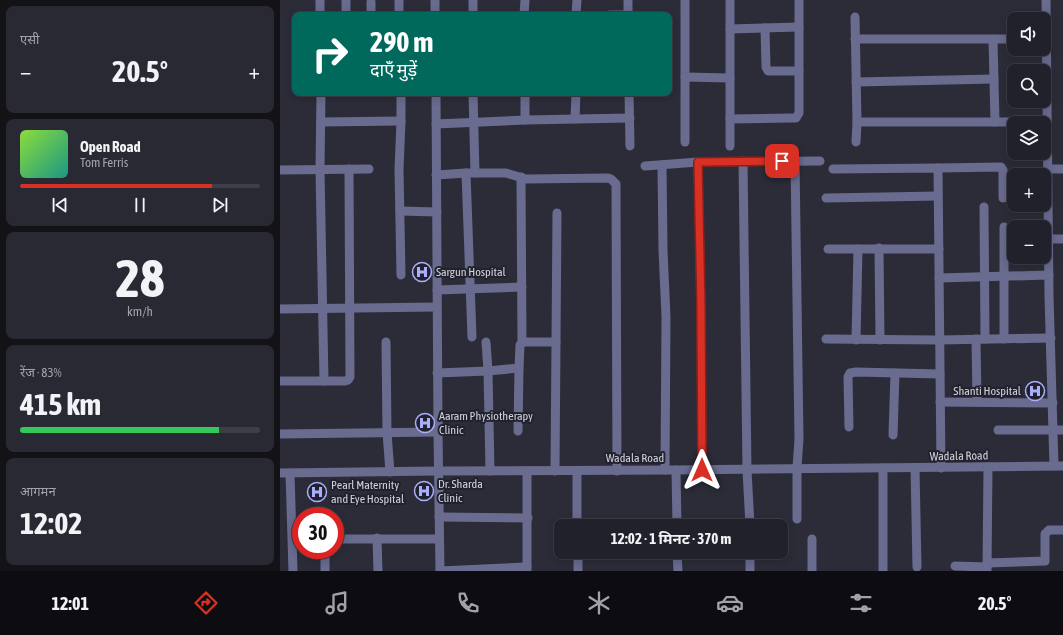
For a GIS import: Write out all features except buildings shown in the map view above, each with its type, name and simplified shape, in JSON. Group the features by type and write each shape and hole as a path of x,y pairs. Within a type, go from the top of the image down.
{"street":[{"path":"320,0 320,12"},
{"path":"346,0 346,12"},
{"path":"399,0 399,12"},
{"path":"435,0 435,12"},
{"path":"473,0 473,12"},
{"path":"524,12 525,0"},
{"path":"576,0 576,12"},
{"path":"628,0 628,12"},
{"path":"685,0 685,142"},
{"path":"730,0 730,146"},
{"path":"730,119 796,118 799,113 799,0"},
{"path":"1046,0 1046,12"},
{"path":"371,2 371,12"},
{"path":"855,17 856,142"},
{"path":"730,29 799,27"},
{"path":"765,28 766,67 768,71 799,71"},
{"path":"855,39 1007,39"},
{"path":"993,40 995,122"},
{"path":"1045,56 1047,116"},
{"path":"685,77 730,78"},
{"path":"856,82 994,79"},
{"path":"321,96 320,170 324,381"},
{"path":"401,96 401,275"},
{"path":"436,96 437,373 440,571 528,569 527,471"},
{"path":"472,337 470,289 470,173 473,96"},
{"path":"525,96 526,120"},
{"path":"575,119 576,96"},
{"path":"629,96 630,146"},
{"path":"436,124 526,120 630,118"},
{"path":"321,122 401,121"},
{"path":"857,122 1007,122"},
{"path":"743,161 747,470 750,519"},
{"path":"795,161 799,439 797,468 797,519"},
{"path":"645,166 698,162 820,161"},
{"path":"698,162 702,470"},
{"path":"662,164 666,317 666,470"},
{"path":"833,169 1001,167 1003,170 1003,198"},
{"path":"938,168 941,468"},
{"path":"280,381 345,381 350,377 349,169"},
{"path":"280,170 369,169"},
{"path":"1051,169 1063,169"},
{"path":"436,175 506,173 526,179 608,178 612,179 616,184 617,470"},
{"path":"518,431 519,349 522,343 521,177"},
{"path":"826,198 938,196"},
{"path":"977,402 985,277 984,207"},
{"path":"400,211 436,212"},
{"path":"555,471 557,213"},
{"path":"1004,227 1004,339"},
{"path":"1051,239 1063,239"},
{"path":"879,248 880,340"},
{"path":"828,249 939,249"},
{"path":"856,340 858,249"},
{"path":"1049,264 1053,430 1058,466"},
{"path":"939,278 1049,275"},
{"path":"437,290 522,287"},
{"path":"280,309 437,307"},
{"path":"826,339 939,340 1051,338"},
{"path":"386,342 387,432 390,472"},
{"path":"486,342 490,471"},
{"path":"522,343 556,342"},
{"path":"437,373 519,368"},
{"path":"850,427 848,377 850,373 940,374"},
{"path":"893,434 895,373"},
{"path":"940,402 1053,403"},
{"path":"998,430 1063,430"},
{"path":"280,434 438,432"},
{"name":"Wadala Road","path":"280,473 747,470 797,468 1058,466"},
{"path":"987,567 988,467"},
{"path":"882,468 883,571"},
{"path":"915,468 918,567"},
{"path":"676,470 677,519"},
{"path":"576,471 577,519"},
{"path":"290,473 294,507"},
{"path":"439,517 528,518"},
{"path":"1046,571 1045,534 1049,530 1063,530"},
{"path":"377,538 378,571"},
{"path":"344,539 439,539"},
{"path":"812,539 812,571"},
{"path":"293,571 294,559"},
{"path":"325,559 325,571"},
{"path":"578,559 578,571"},
{"path":"677,559 678,571"},
{"path":"750,559 750,571"},
{"path":"955,566 987,567 1045,561"}],"place":[{"name":"Sargun Hospital","path":"422,272"},
{"name":"Shanti Hospital","path":"1035,391"},
{"name":"Aaram Physiotherapy Clinic","path":"425,423"},
{"name":"Dr. Sharda Clinic","path":"424,491"},
{"name":"Pearl Maternity and Eye Hospital","path":"317,492"}],"route":[{"path":"702,470 698,162 782,161"}]}
